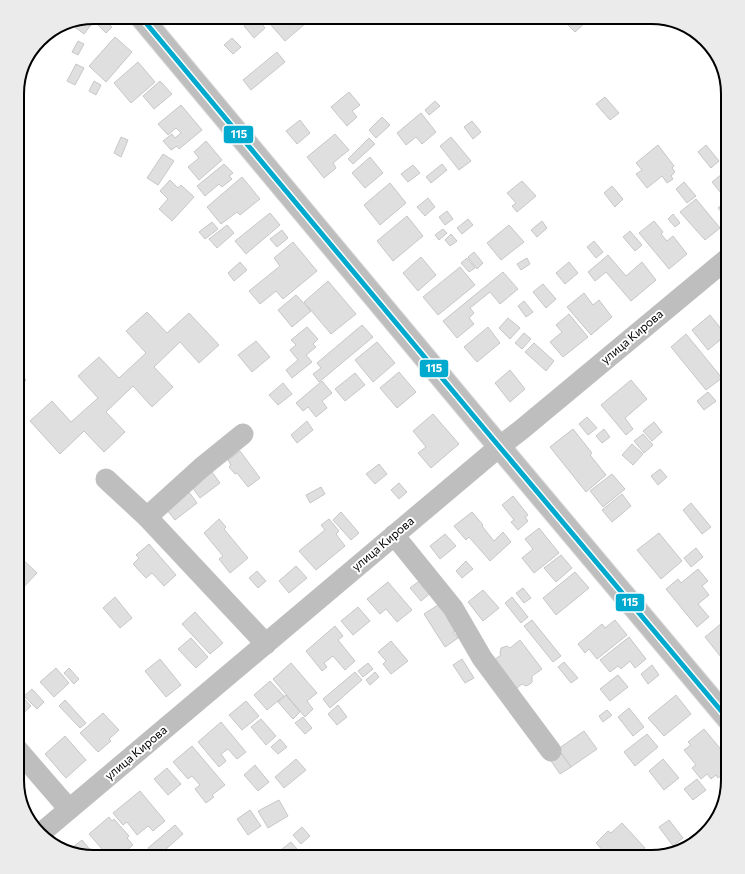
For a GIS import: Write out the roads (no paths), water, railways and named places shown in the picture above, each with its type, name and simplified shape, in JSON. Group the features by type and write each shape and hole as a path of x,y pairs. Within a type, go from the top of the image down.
{"main road":[{"path":"147,24 721,711"}],"street":[{"name":"улица Кирова","path":"45,830 394,535 721,264"},
{"path":"147,517 201,468 243,434"},
{"path":"106,479 147,517 266,644"},
{"path":"394,535 453,608 482,658 551,751"},
{"path":"24,757 69,809"}]}
